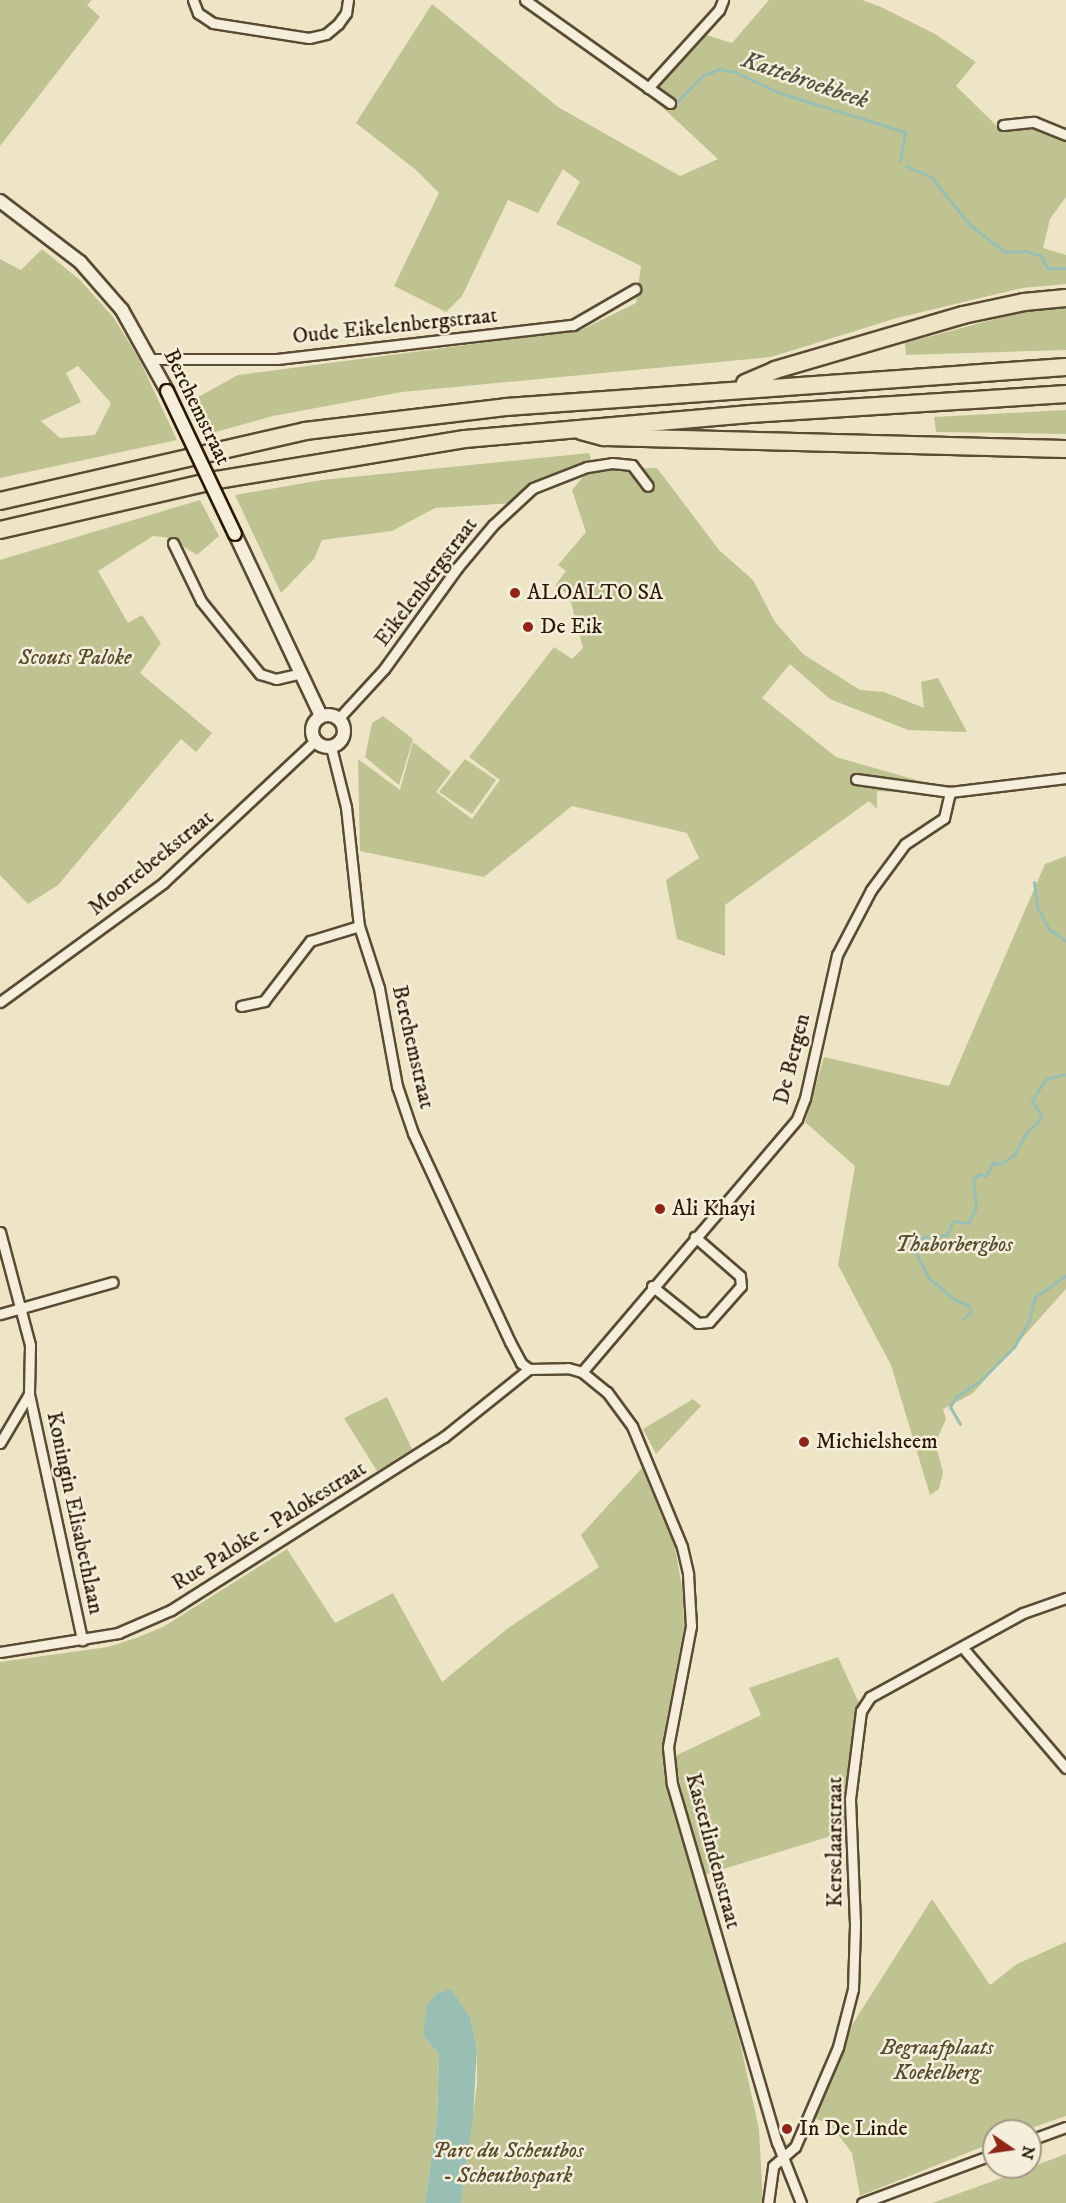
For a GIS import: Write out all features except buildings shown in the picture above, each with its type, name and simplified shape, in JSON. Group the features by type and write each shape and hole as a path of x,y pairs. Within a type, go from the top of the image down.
{"highway":[{"path":"734,388 775,370 963,315 1066,298"},
{"path":"0,501 305,431 506,407 734,388 1066,367"},
{"path":"0,530 80,510 324,459 568,428 1066,394"},
{"path":"568,428 604,437 1066,449"}],"street":[{"path":"193,0 198,13 213,23 309,38 326,34 338,24 346,13 348,0"},
{"path":"525,0 670,103"},
{"path":"648,88 719,10 723,0"},
{"path":"1003,125 1034,122 1066,135"},
{"name":"Berchemstraat","path":"0,201 80,262 122,310 167,391 321,716"},
{"name":"Oude Eikelenbergstraat","path":"150,359 277,359 573,325 635,289"},
{"name":"Eikelenbergstraat","path":"338,719 384,669 457,568 493,525 533,488 587,467 612,464 632,465 648,486"},
{"path":"173,543 201,601 260,674 276,678 301,673"},
{"path":"321,716 338,719 343,737 331,747 315,741 311,730 321,716"},
{"name":"Moortebeekstraat","path":"0,1002 163,883 227,827 315,741"},
{"name":"Berchemstraat","path":"331,747 346,807 359,926 379,988 397,1086 413,1133 510,1342 521,1363 529,1369"},
{"path":"856,779 950,792 1066,778"},
{"name":"De Bergen","path":"582,1372 652,1286 797,1119 805,1098 837,955 871,890 905,844 944,818 950,792"},
{"path":"241,1006 264,1001 310,941 359,926"},
{"name":"Koningin Elisabethlaan","path":"0,1232 23,1308 30,1345 29,1394 82,1640"},
{"path":"652,1286 698,1323 709,1322 741,1286 740,1276 695,1237"},
{"path":"0,1314 113,1282"},
{"path":"529,1369 568,1368 582,1372"},
{"name":"Rue Paloke - Palokestraat","path":"0,1652 118,1633 171,1610 417,1455 486,1406 529,1369"},
{"name":"Kasterlindenstraat","path":"582,1372 621,1409 656,1481 682,1547 691,1608 668,1747 672,1784 784,2158 801,2203"},
{"path":"0,1443 29,1394"},
{"name":"Kerselaarstraat","path":"768,2203 773,2166 795,2147 838,2047 853,1989 855,1924 850,1799 861,1711 870,1697 963,1648 1023,1613 1066,1598"},
{"path":"963,1648 1066,1768"},
{"path":"1042,2136 1066,2127"},
{"path":"862,2203 982,2158"}],"green space":[{"path":"0,0 92,0 87,5 100,17 0,146"},
{"path":"769,0 862,0 881,7 935,34 976,62 956,86 1000,129 1043,127 1066,138 1066,197 1050,219 1043,248 1066,255 1066,284 1022,288 897,318 771,357 402,392 273,416 205,435 191,401 238,375 581,330 636,303 641,266 556,224 580,182 563,169 538,213 508,200 462,296 446,312 394,286 439,193 416,170 356,123 432,4 558,107 680,176 718,159 648,94 703,34 732,43"},
{"path":"42,249 80,280 114,318 139,359 177,440 0,478 0,259 21,270","holes":["78,366 111,403 95,435 60,438 41,421 81,402 66,373"]},
{"path":"1066,308 1066,350 906,355 905,343 1022,312"},
{"path":"1066,410 1066,434 936,432 934,417"},
{"path":"589,453 592,462 512,503 435,508 392,531 322,540 314,559 281,593 235,495 322,480"},
{"path":"657,468 719,550 753,580 775,622 803,654 860,690 884,692 924,708 921,682 938,678 967,732 908,730 830,699 790,664 762,698 836,757 941,787 940,795 877,791 877,809 869,801 725,905 725,956 677,939 666,880 699,858 687,833 572,806 484,877 360,851 358,759 400,790 413,742 451,772 436,792 472,819 500,780 469,757 554,647 572,659 583,648 569,595 555,586 566,571 558,565 586,532 572,490 589,470"},
{"name":"Scouts Paloke","path":"200,500 219,536 197,555 170,538 153,536 98,571 128,623 142,615 161,643 140,673 212,733 196,752 181,739 58,885 28,904 0,875 0,560"},
{"path":"383,716 413,739 399,785 365,757 372,723"},
{"path":"465,759 496,780 472,814 439,792"},
{"name":"Thaborbergbos","path":"1066,856 1066,1289 972,1394 943,1409 946,1419 935,1443 943,1472 939,1489 930,1495 891,1365 838,1265 855,1166 805,1122 824,1057 949,1086 1045,864"},
{"path":"387,1397 412,1449 377,1471 344,1418"},
{"path":"693,1399 701,1406 656,1454 643,1429"},
{"name":"Parc du Scheutbos - Scheutbospark","path":"642,1468 675,1548 683,1592 684,1628 666,1724 664,1767 739,2038 759,2129 763,2203 461,2203 477,2084 477,2049 471,2019 423,2036 439,2054 437,2120 425,2203 0,2203 0,1662 108,1647 136,1638 163,1627 287,1549 335,1623 393,1593 442,1682 507,1629 599,1567 581,1535"},
{"path":"838,1657 859,1703 844,1832 704,1875 684,1806 675,1756 761,1715 749,1688"},
{"name":"Begraafplaats Koekelberg","path":"932,1899 990,1985 1017,1964 1066,1942 1066,2116 1042,2124 1042,2119 982,2119 982,2147 860,2196 852,2153 830,2124 813,2118 852,2025"},
{"path":"1066,2154 1066,2203 932,2203 999,2179 1042,2179 1042,2163"}],"water":[{"path":"451,1989 471,2019 477,2049 473,2117 461,2203 425,2203 437,2120 439,2054 423,2036 425,2018 427,2005 436,1994"}],"waterway":[{"name":"Kattebroekbeek","path":"676,103 702,76 719,69 735,72 780,93 905,132 900,161"},
{"name":"Kattebroekbeek","path":"906,166 931,177 970,225 1005,252 1025,251 1041,256 1047,268 1066,268"},
{"path":"1034,882 1038,909 1049,929 1066,941"},
{"path":"963,1319 971,1311 968,1305 955,1300 928,1277 911,1243 919,1238 947,1235 953,1221 968,1223 976,1207 973,1180 979,1174 986,1176 993,1163 1000,1164 1014,1155 1026,1133 1039,1121 1041,1115 1032,1101 1039,1089 1046,1079 1066,1074"},
{"path":"960,1424 950,1407 956,1397 981,1380 1014,1347 1029,1321 1035,1297 1066,1275"}],"place":[{"name":"ALOALTO SA","path":"515,593"},
{"name":"De Eik","path":"528,627"},
{"name":"Ali Khayi","path":"660,1209"},
{"name":"Michielsheem","path":"804,1442"},
{"name":"In De Linde","path":"787,2129"}]}
